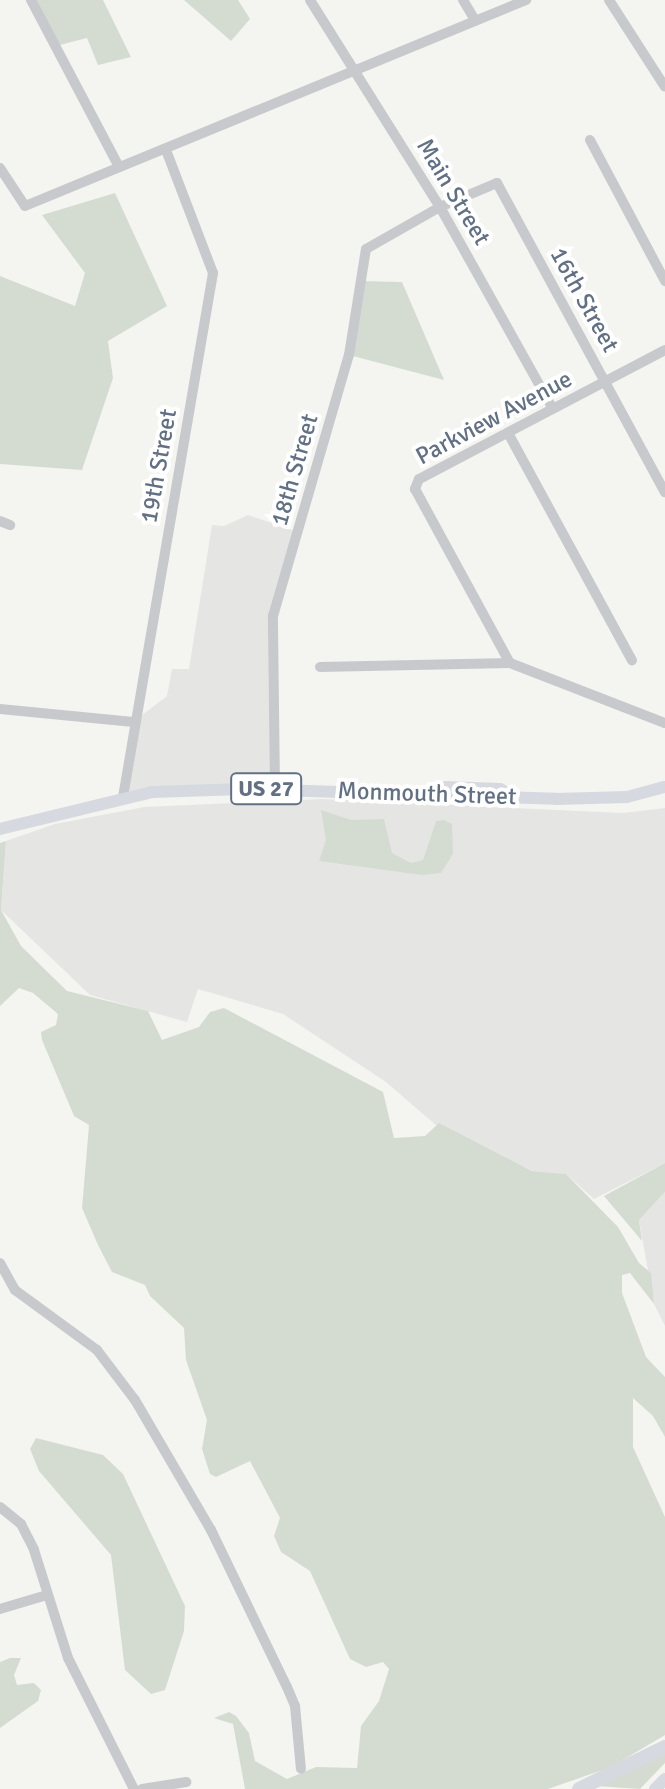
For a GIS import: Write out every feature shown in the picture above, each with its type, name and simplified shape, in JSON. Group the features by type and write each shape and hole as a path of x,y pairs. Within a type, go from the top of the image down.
{"highway":[{"path":"580,1789 665,1747"}],"main road":[{"name":"Monmouth Street","path":"0,829 123,797 275,789 410,792 421,786 500,789 515,797 620,798 665,787"},
{"path":"655,1789 665,1779"}],"street":[{"path":"31,0 119,167"},
{"name":"Main Street","path":"310,0 440,207 553,409"},
{"path":"463,0 475,20"},
{"path":"0,168 21,205 166,150 526,0"},
{"path":"609,0 665,87"},
{"path":"590,140 665,281"},
{"name":"19th Street","path":"123,797 133,722 213,273 166,150"},
{"name":"16th Street","path":"440,207 497,183 665,492"},
{"name":"18th Street","path":"275,789 273,616 349,355 363,255 440,207"},
{"name":"Parkview Avenue","path":"510,663 415,489 419,479 665,350"},
{"path":"508,433 632,660"},
{"path":"320,667 510,663 665,723"},
{"path":"0,709 133,722"},
{"path":"0,1263 4,1285 97,1350 135,1400 211,1530 287,1687 295,1706 301,1769"},
{"path":"0,1507 21,1524 71,1665 134,1789"},
{"path":"0,1609 47,1595"},
{"path":"142,1789 186,1782"}],"shaded area":[{"path":"31,0 103,0 131,57 98,65 87,38 56,46"},
{"path":"184,0 238,0 250,19 231,41"},
{"path":"115,193 167,306 108,341 113,378 82,470 0,464 0,276 75,306 85,273 42,215"},
{"path":"359,281 402,282 444,380 349,355"},
{"path":"248,515 298,532 273,616 275,789 123,797 133,722 167,696 172,669 189,669 212,525 224,526"},
{"path":"322,799 623,813 665,808 665,1163 594,1199 566,1174 533,1171 437,1126 386,1082 283,1014 198,989 187,1022 90,995 1,910 6,841 55,824 144,807"},
{"path":"321,810 351,820 384,819 392,853 411,863 423,860 436,821 444,820 452,824 453,854 441,873 422,875 319,861 326,840"},
{"path":"6,841 1,910 21,946 67,991 148,1011 162,1040 199,1027 210,1012 224,1008 383,1092 394,1138 425,1136 439,1123 532,1171 566,1174 618,1227 639,1263 651,1273 654,1304 630,1273 622,1275 622,1293 646,1357 665,1377 665,1437 653,1416 633,1398 633,1447 665,1517 665,1735 611,1767 548,1789 245,1789 233,1724 214,1718 229,1712 236,1716 249,1733 255,1761 287,1779 316,1767 357,1768 361,1726 379,1701 389,1669 383,1662 366,1667 350,1659 310,1571 281,1552 274,1536 280,1518 250,1461 216,1477 210,1474 202,1449 207,1420 186,1360 184,1328 150,1296 145,1285 112,1272 98,1245 82,1208 89,1125 74,1116 42,1040 41,1032 56,1025 58,1014 33,993 19,988 0,1006 0,843"},
{"path":"665,1163 665,1192 639,1220 642,1241 604,1196"},
{"path":"665,1192 665,1326 654,1304 639,1220"},
{"path":"36,1438 103,1455 123,1474 185,1606 184,1631 165,1690 151,1694 125,1670 111,1555 39,1471 30,1449"},
{"path":"21,1658 14,1675 17,1685 34,1683 41,1690 38,1701 0,1728 0,1662"},
{"path":"665,1752 665,1763 640,1789 596,1786"}]}
